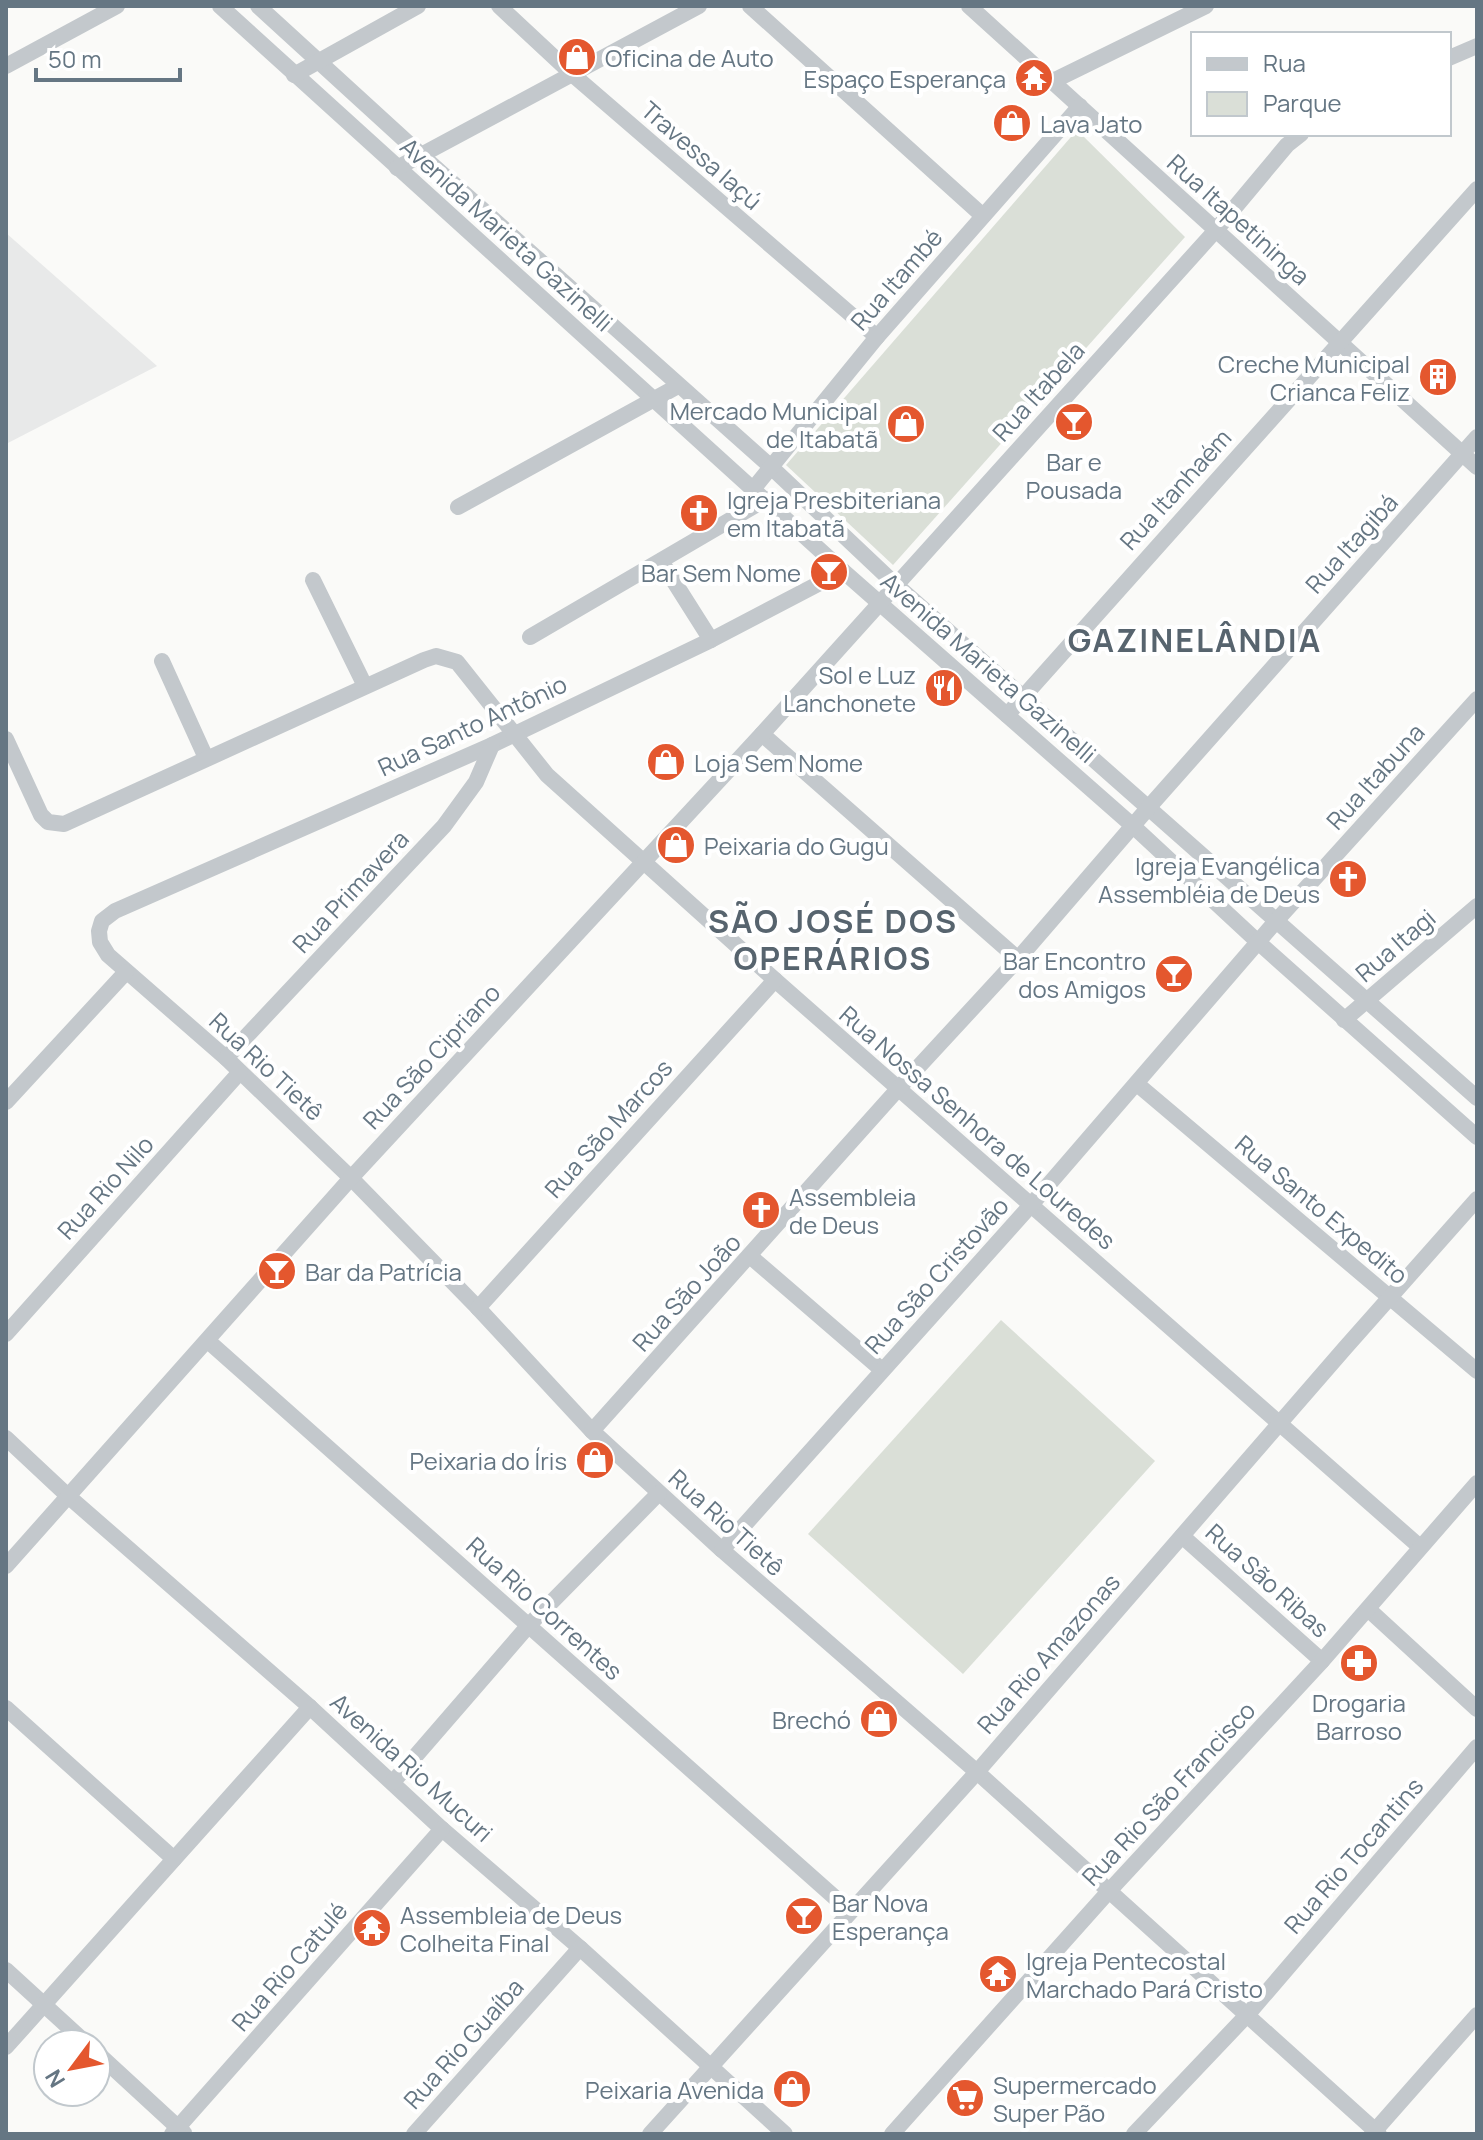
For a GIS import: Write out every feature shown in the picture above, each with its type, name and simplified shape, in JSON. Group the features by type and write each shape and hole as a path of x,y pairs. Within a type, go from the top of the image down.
{"street":[{"path":"6,66 117,6"},
{"name":"Avenida Marieta Gazinelli","path":"220,6 843,571 1133,826 1344,1020 1477,1137"},
{"name":"Avenida Marieta Gazinelli","path":"258,6 770,466 896,585 1477,1098"},
{"path":"294,75 418,6"},
{"name":"Travessa Iaçú","path":"499,6 572,74 877,337"},
{"path":"397,168 699,6"},
{"path":"750,6 983,216"},
{"name":"Rua Itapetininga","path":"969,6 1477,467"},
{"path":"1053,81 1206,6"},
{"path":"1451,57 1477,46"},
{"name":"Rua Itambé","path":"760,494 770,466 877,337 1080,106"},
{"name":"Rua Itabela","path":"896,585 1216,230 1287,145 1298,136"},
{"name":"Rua Itanhaém","path":"1007,715 1477,189"},
{"path":"561,315 580,298"},
{"path":"458,507 678,386"},
{"name":"Rua Itagibá","path":"1133,826 1477,437"},
{"path":"530,637 661,561 760,494"},
{"path":"661,561 711,640"},
{"name":"Rua Santo Antônio","path":"115,911 492,745 711,640 843,571"},
{"path":"6,739 41,815 48,822 64,824 365,686 313,580"},
{"name":"Rua São Cipriano","path":"6,1566 351,1178 896,585"},
{"name":"Rua Nossa Senhora de Louredes","path":"365,686 436,656 457,662 547,775 898,1089 1420,1547"},
{"path":"162,661 206,758"},
{"name":"Rua Itabuna","path":"1277,920 1477,699"},
{"path":"762,734 1018,959"},
{"name":"Rua Primavera","path":"226,1058 444,826 476,782 492,745"},
{"name":"Rua São João","path":"592,1431 1018,959 1133,826"},
{"name":"Rua Itagi","path":"1344,1020 1477,906"},
{"name":"Rua Rio Tietê","path":"115,911 102,921 99,931 100,942 108,955 226,1058 351,1178 592,1431 722,1550 1110,1890 1375,2133"},
{"name":"Rua São Cristovão","path":"722,1550 1031,1205 1277,920"},
{"path":"6,1102 126,972"},
{"name":"Rua São Marcos","path":"478,1308 775,980"},
{"name":"Rua Rio Nilo","path":"6,1334 240,1072"},
{"name":"Rua Santo Expedito","path":"1137,1084 1477,1371"},
{"name":"Rua Rio Amazonas","path":"650,2134 977,1772 1477,1199"},
{"path":"751,1257 882,1370"},
{"name":"Rua Rio Correntes","path":"208,1341 850,1911"},
{"name":"Avenida Rio Mucuri","path":"6,1438 785,2134"},
{"name":"Rua Rio São Francisco","path":"892,2134 1110,1890 1322,1661 1477,1483"},
{"path":"393,1782 529,1625 659,1493"},
{"name":"Rua São Ribas","path":"1182,1536 1322,1661"},
{"path":"1368,1609 1477,1709"},
{"path":"6,2047 310,1707"},
{"path":"6,1708 174,1859"},
{"name":"Rua Rio Tocantins","path":"1134,2134 1248,2014 1477,1747"},
{"name":"Rua Rio Catulé","path":"178,2132 442,1829"},
{"name":"Rua Rio Guaíba","path":"414,2134 580,1948"},
{"path":"6,1970 70,2028"},
{"path":"1375,2133 1477,2015"},
{"path":"112,2068 178,2132"}],"shaded area":[{"path":"6,233 157,366 6,444"}],"green space":[{"path":"1077,130 1185,237 893,565 786,465"},
{"path":"1001,1320 1155,1461 963,1674 808,1534"}],"place":[{"name":"Oficina de Auto","path":"577,57"},
{"name":"Espaço Esperança","path":"1034,78"},
{"name":"Lava Jato","path":"1012,123"},
{"name":"Creche Municipal Crianca Feliz","path":"1438,377"},
{"name":"Bar e Pousada","path":"1074,422"},
{"name":"Mercado Municipal de Itabatã","path":"906,424"},
{"name":"Igreja Presbiteriana em Itabatã","path":"699,513"},
{"name":"Bar Sem Nome","path":"829,572"},
{"name":"Sol e Luz Lanchonete","path":"944,688"},
{"name":"Loja Sem Nome","path":"666,762"},
{"name":"Peixaria do Gugu","path":"676,845"},
{"name":"Igreja Evangélica Assembléia de Deus","path":"1348,879"},
{"name":"Bar Encontro dos Amigos","path":"1174,974"},
{"name":"Assembleia de Deus","path":"761,1210"},
{"name":"Bar da Patrícia","path":"277,1271"},
{"name":"Peixaria do Íris","path":"595,1460"},
{"name":"Drogaria Barroso","path":"1359,1663"},
{"name":"Brechó","path":"879,1719"},
{"name":"Bar Nova Esperança","path":"804,1916"},
{"name":"Assembleia de Deus Colheita Final","path":"372,1928"},
{"name":"Igreja Pentecostal Marchado Pará Cristo","path":"998,1974"},
{"name":"Peixaria Avenida","path":"792,2089"},
{"name":"Supermercado Super Pão","path":"965,2098"}],"district":[{"name":"GAZINELÂNDIA","path":"1195,640"},
{"name":"SÃO JOSÉ DOS OPERÁRIOS","path":"833,940"}]}
